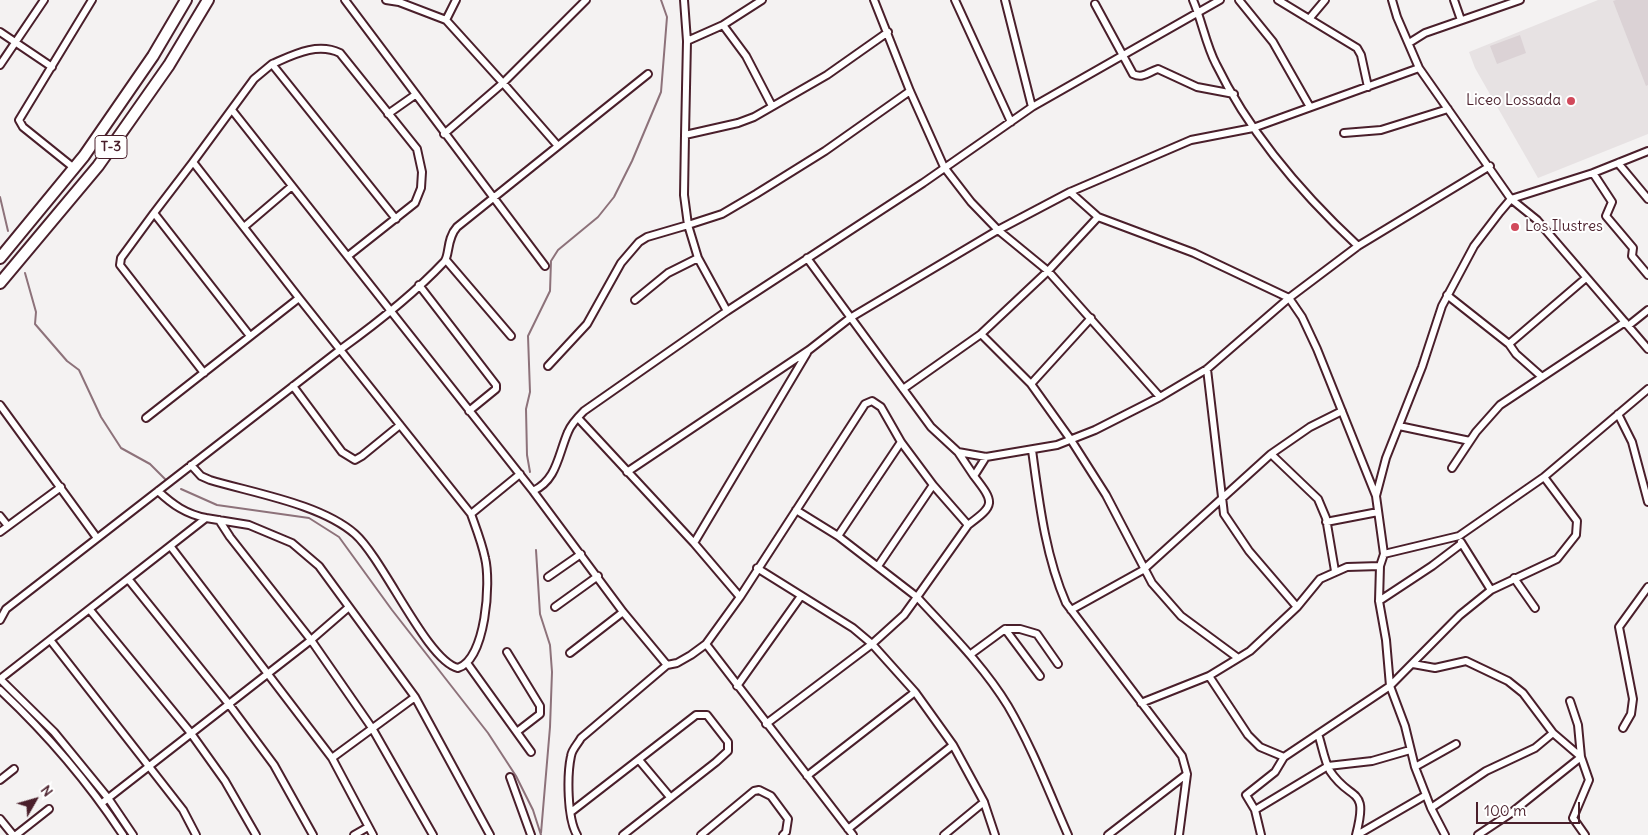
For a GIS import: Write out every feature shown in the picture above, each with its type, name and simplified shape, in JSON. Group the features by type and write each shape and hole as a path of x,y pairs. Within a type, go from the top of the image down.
{"main road":[{"name":"T-3","path":"0,258 74,168 153,56 186,0"},
{"name":"T-3","path":"0,283 98,166 169,65 208,0"}],"street":[{"path":"0,65 44,0"},
{"path":"74,168 23,127 19,120 92,0"},
{"path":"345,0 545,266"},
{"path":"386,0 399,2 446,20 558,146"},
{"path":"446,20 456,0"},
{"path":"444,134 503,83 586,0"},
{"path":"684,0 687,41 684,195 688,225 698,258 727,311"},
{"path":"687,41 723,25 762,0"},
{"path":"874,0 910,91 944,168 971,202 998,230 1048,271 1160,397"},
{"path":"955,0 1011,122"},
{"path":"1006,0 1032,107"},
{"path":"1193,0 1215,64 1253,128 1274,159 1358,246"},
{"path":"533,491 544,486 552,477 568,430 578,418 727,311 944,168 1032,107 1199,14 1220,0"},
{"path":"1238,0 1273,42 1310,108"},
{"path":"1278,0 1357,48 1361,55 1368,87"},
{"path":"1309,19 1324,0"},
{"path":"1392,0 1419,68 1512,199 1536,220 1648,348"},
{"path":"1454,0 1461,20"},
{"path":"1409,43 1425,33 1496,10 1520,0"},
{"path":"1095,4 1133,74 1138,77 1158,69 1197,87 1234,94"},
{"path":"723,25 746,56 772,106"},
{"path":"0,32 52,67"},
{"path":"685,135 738,123 772,106 827,74 888,32"},
{"path":"204,373 120,265 121,258 254,78 272,64 300,52 333,50 340,53 417,149 422,172 421,188 414,203 348,256"},
{"path":"272,64 396,219"},
{"path":"626,472 809,350 850,318 998,230 1070,192 1191,140 1253,128 1419,68"},
{"path":"0,620 6,609 292,386 391,312 446,260 450,235 457,228 648,74"},
{"path":"548,366 587,324 621,263 638,242 647,236 722,214 825,151 910,91"},
{"path":"388,114 415,95"},
{"path":"1344,133 1381,130 1448,109"},
{"path":"232,110 520,474 623,612 667,665"},
{"path":"1376,496 1386,458 1422,367 1447,295 1474,246 1512,199 1594,173 1648,151"},
{"path":"191,465 201,476 210,480 311,510 347,529 364,544 382,568 439,654 453,667 461,667 467,663 481,633 488,590 486,559 471,514 193,162"},
{"path":"1618,163 1648,199"},
{"path":"958,452 986,458 1032,450 1071,440 1160,397 1207,369 1289,298 1358,246 1490,166"},
{"path":"1594,173 1612,202 1606,216 1633,248 1632,256 1648,275"},
{"path":"244,227 292,186"},
{"path":"1070,192 1098,217 1194,253 1289,298 1302,317 1376,496 1384,554 1380,566 1379,601 1386,640 1390,686 1405,726 1415,767 1431,808 1446,835"},
{"path":"154,213 250,336"},
{"path":"903,389 981,334 1048,271 1098,217"},
{"path":"635,300 662,277 698,258"},
{"path":"766,724 872,644 904,616 968,525 987,511 990,502 988,494 958,452 931,427 807,258"},
{"path":"446,260 511,336"},
{"path":"1510,344 1586,278"},
{"path":"419,285 496,385 496,389 469,411"},
{"path":"1447,295 1510,344 1516,354 1542,377"},
{"path":"146,418 299,298"},
{"path":"1452,468 1470,440 1500,406 1648,310"},
{"path":"1031,384 1091,318"},
{"path":"981,334 1031,384 1071,440 1106,495 1143,570 1181,616 1238,658"},
{"path":"694,543 809,350"},
{"path":"1207,369 1224,514 1250,550 1297,607"},
{"path":"292,386 342,452 355,460 400,425"},
{"path":"1384,554 1458,536 1544,477 1648,389"},
{"path":"577,835 571,820 568,775 571,753 581,738 667,665 684,659 706,644 740,597 865,404 872,401 881,407 900,442 933,485 968,525"},
{"path":"0,405 97,538"},
{"path":"1071,610 1143,570 1271,454 1310,427 1342,411"},
{"path":"1618,414 1632,442 1648,502"},
{"path":"578,418 626,472 694,543 740,597"},
{"path":"1398,426 1470,440"},
{"path":"838,536 900,442"},
{"path":"1032,450 1039,506 1058,585 1071,610 1182,756 1188,774 1179,835"},
{"path":"1271,454 1318,499 1326,522 1335,571"},
{"path":"974,476 986,458"},
{"path":"471,514 520,474"},
{"path":"1261,835 1255,810 1246,797 1247,793 1275,772 1284,757 1390,686 1414,664 1460,615 1491,590 1552,562 1576,535 1577,521 1544,477"},
{"path":"878,566 933,485"},
{"path":"0,532 61,487"},
{"path":"158,491 190,515 250,525 292,543 319,566 415,697 490,835"},
{"path":"796,510 838,536 917,597 971,654 1007,706 1026,742 1068,835"},
{"path":"1326,522 1378,512"},
{"path":"0,516 8,526"},
{"path":"133,835 108,798 54,732 0,679 206,518"},
{"path":"219,520 230,537 312,640 372,728 433,835"},
{"path":"1458,536 1461,544 1491,590"},
{"path":"1379,601 1432,566 1461,544"},
{"path":"171,547 332,758 373,835"},
{"path":"548,577 581,554"},
{"path":"1141,703 1209,676 1238,658 1271,634 1320,579 1347,567 1380,566"},
{"path":"757,568 853,628 872,644 915,692 953,745 984,802 995,835"},
{"path":"556,607 598,576"},
{"path":"1514,578 1535,608"},
{"path":"129,580 228,703 274,765 313,835"},
{"path":"1622,728 1631,714 1633,699 1620,627 1648,587"},
{"path":"737,686 801,596"},
{"path":"102,803 190,732 312,640 349,607"},
{"path":"90,610 190,732 225,781 256,835"},
{"path":"570,653 623,612"},
{"path":"971,654 1006,629 1020,629 1037,634 1058,664"},
{"path":"1006,629 1040,676"},
{"path":"51,641 183,810 196,835"},
{"path":"706,644 853,835"},
{"path":"507,652 540,706 540,714 518,731"},
{"path":"1414,664 1435,668 1462,661 1471,662 1515,686 1553,734 1581,756"},
{"path":"467,663 518,731 530,752"},
{"path":"1209,676 1248,735 1260,747 1284,757"},
{"path":"10,689 3,692 47,736 102,803 123,835"},
{"path":"807,776 915,692"},
{"path":"332,758 415,697"},
{"path":"1570,701 1578,725 1581,756 1589,780 1573,818 1584,835"},
{"path":"571,812 696,715 707,715 728,742 728,751 623,835"},
{"path":"1318,734 1331,771 1359,799 1362,806 1356,835"},
{"path":"1431,808 1486,771 1535,748 1553,734"},
{"path":"1415,767 1456,744"},
{"path":"848,829 953,745"},
{"path":"1255,810 1328,766 1372,761 1410,750"},
{"path":"1478,835 1511,813 1581,756"},
{"path":"639,760 670,797"},
{"path":"0,780 14,769"},
{"path":"1108,835 1188,774"},
{"path":"510,777 531,835"},
{"path":"701,835 754,791 759,790 771,796 788,818 786,832 782,835"},
{"path":"1356,835 1426,795"},
{"path":"944,835 984,802"},
{"path":"0,819 14,835 49,809"},
{"path":"354,835 368,827"}],"shaded area":[{"name":"Liceo Lossada","path":"1598,0 1648,0 1648,134 1538,178 1475,68 1469,52"},
{"path":"1648,0 1648,85 1646,86 1613,1"},
{"path":"1520,35 1526,53 1497,64 1490,46"}],"waterway":[{"path":"530,472 527,455 526,409 530,392 528,336 550,291 551,261 558,250 598,217 614,197 632,161 661,92 667,17 661,0"},
{"path":"0,197 8,231"},
{"path":"25,273 36,312 35,324 67,361 79,370 101,417 121,448 150,464 165,479"},
{"path":"181,489 217,505 309,518 339,537 392,610 488,733 516,776 533,810 541,835"},
{"path":"536,550 540,614 550,645 552,672 550,727 541,833"}],"place":[{"name":"Liceo Lossada","path":"1571,101"},
{"name":"Los Ilustres","path":"1515,227"}]}
